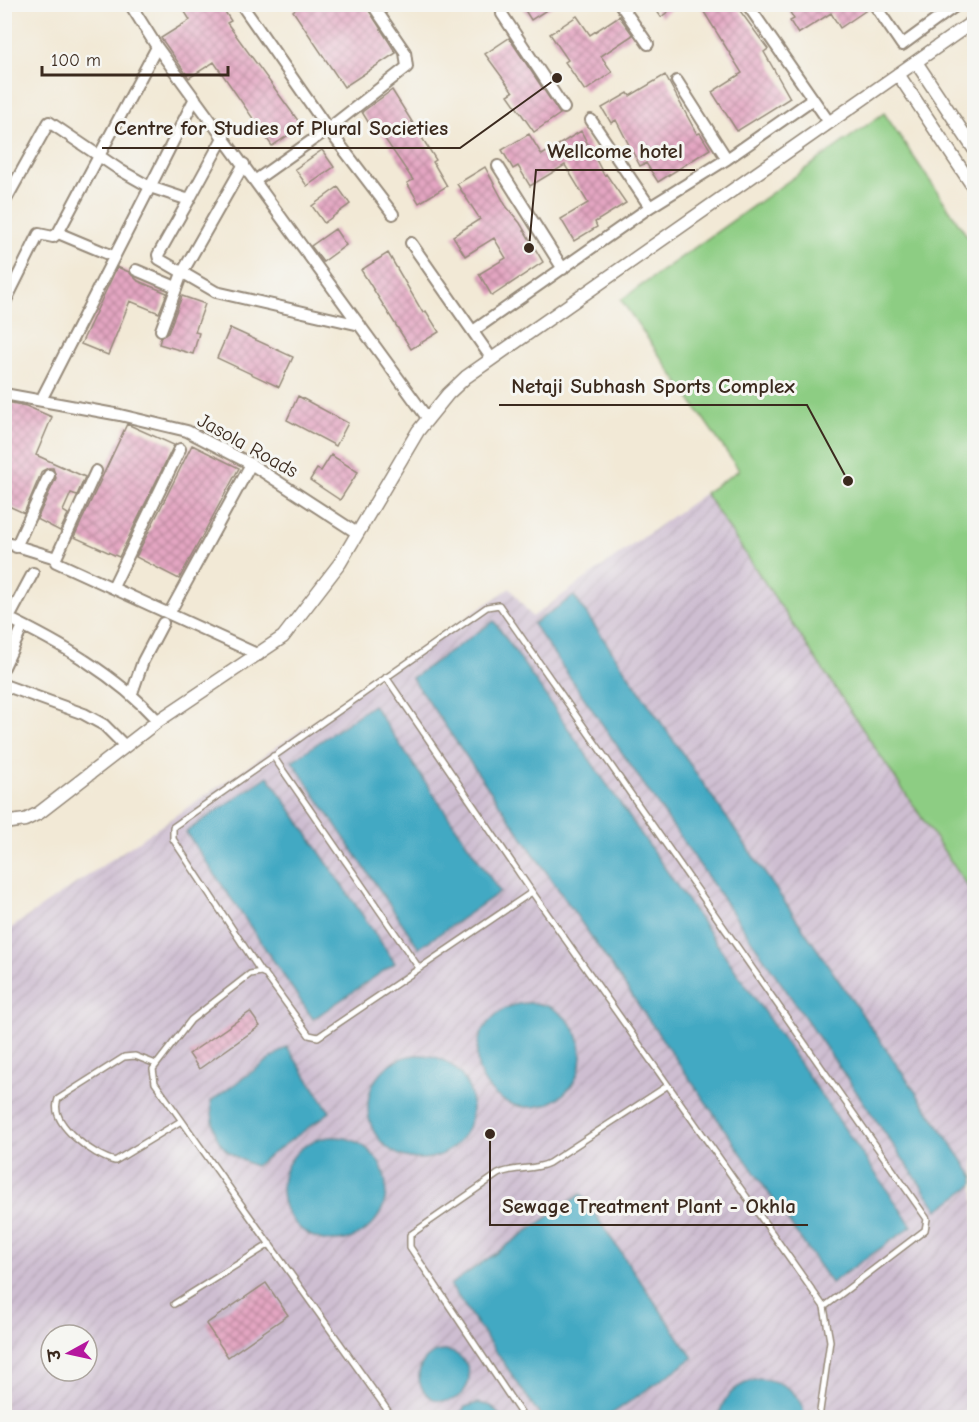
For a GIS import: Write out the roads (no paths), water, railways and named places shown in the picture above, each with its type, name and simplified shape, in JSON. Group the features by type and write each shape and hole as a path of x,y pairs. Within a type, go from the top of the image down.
{"street":[{"path":"130,4 157,47 428,419"},
{"path":"241,4 328,129 393,214"},
{"path":"256,180 328,129 407,67 405,52 372,4"},
{"path":"503,4 502,14 564,108"},
{"path":"621,4 648,44"},
{"path":"747,4 829,122"},
{"path":"874,4 902,45 958,4"},
{"path":"4,824 25,820 39,813 158,721 283,638 340,562 428,419 460,383 975,21"},
{"path":"4,304 39,234 53,237 58,232 157,47"},
{"path":"916,62 975,149"},
{"path":"898,74 975,188"},
{"path":"677,81 727,159"},
{"path":"41,400 64,352 88,311 112,256 195,98"},
{"path":"473,331 650,207 727,159 813,99"},
{"path":"591,120 650,207"},
{"path":"4,203 47,122 150,187 189,200"},
{"path":"224,136 157,257 216,292 360,325"},
{"path":"161,330 182,273 244,164"},
{"path":"498,166 563,269"},
{"path":"58,232 112,256"},
{"path":"411,243 492,359"},
{"path":"136,270 176,287"},
{"name":"Jasola Roads","path":"4,394 179,428 251,465 357,533"},
{"path":"113,587 180,449"},
{"path":"170,612 251,465"},
{"path":"96,471 56,558 59,565 170,612 259,655"},
{"path":"16,547 49,475"},
{"path":"4,543 56,558"},
{"path":"33,573 7,617 84,660 132,693 158,721"},
{"path":"132,693 143,661 163,623"},
{"path":"4,667 23,626"},
{"path":"4,685 84,714 104,725 126,746"}],"lane":[{"path":"532,892 322,1035 313,1038 261,972 172,834 177,822 487,607 499,605 927,1219 925,1230 824,1307"},
{"path":"386,677 532,892 824,1307 831,1341 819,1418"},
{"path":"273,756 419,968"},
{"path":"261,972 250,974 191,1020 153,1069 155,1083 393,1418"},
{"path":"156,1064 135,1056 124,1057 58,1099 55,1106 57,1115 87,1149 116,1161 182,1121"},
{"path":"524,1418 411,1247 410,1235 498,1174 512,1169 536,1168 549,1163 667,1086"},
{"path":"174,1304 270,1244"}],"water":[{"path":"574,596 974,1177 974,1184 938,1210 533,624"},
{"path":"494,621 912,1226 831,1283 412,678"},
{"path":"373,705 500,892 419,948 292,761"},
{"path":"268,776 395,963 313,1019 186,832"},
{"path":"529,1003 549,1007 566,1018 577,1035 581,1055 577,1075 566,1092 549,1103 529,1107 509,1103 492,1092 481,1075 477,1055 481,1035 492,1018 509,1007"},
{"path":"287,1047 330,1112 255,1166 233,1155 220,1142 214,1126 211,1101"},
{"path":"420,1055 440,1059 457,1070 468,1087 472,1107 468,1127 457,1144 440,1155 420,1159 400,1155 383,1144 372,1127 368,1107 372,1087 383,1070 400,1059"},
{"path":"334,1137 354,1141 371,1152 382,1169 386,1189 382,1209 371,1226 354,1237 334,1241 314,1237 297,1226 286,1209 282,1189 286,1169 297,1152 314,1141"},
{"path":"581,1194 693,1358 607,1417 541,1417 450,1285"},
{"path":"444,1351 453,1353 464,1362 469,1376 467,1385 458,1396 444,1401 435,1399 424,1390 419,1376 421,1367 430,1356"},
{"path":"759,1379 776,1382 790,1389 800,1401 805,1417 719,1417 727,1397 732,1392 744,1384"},
{"path":"478,1403 491,1406 501,1417 457,1417 465,1407"}],"place":[{"name":"Centre for Studies of Plural Societies","path":"557,78"},
{"name":"Wellcome hotel","path":"529,248"},
{"name":"Netaji Subhash Sports Complex","path":"848,481"},
{"name":"Sewage Treatment Plant - Okhla","path":"490,1134"}]}
